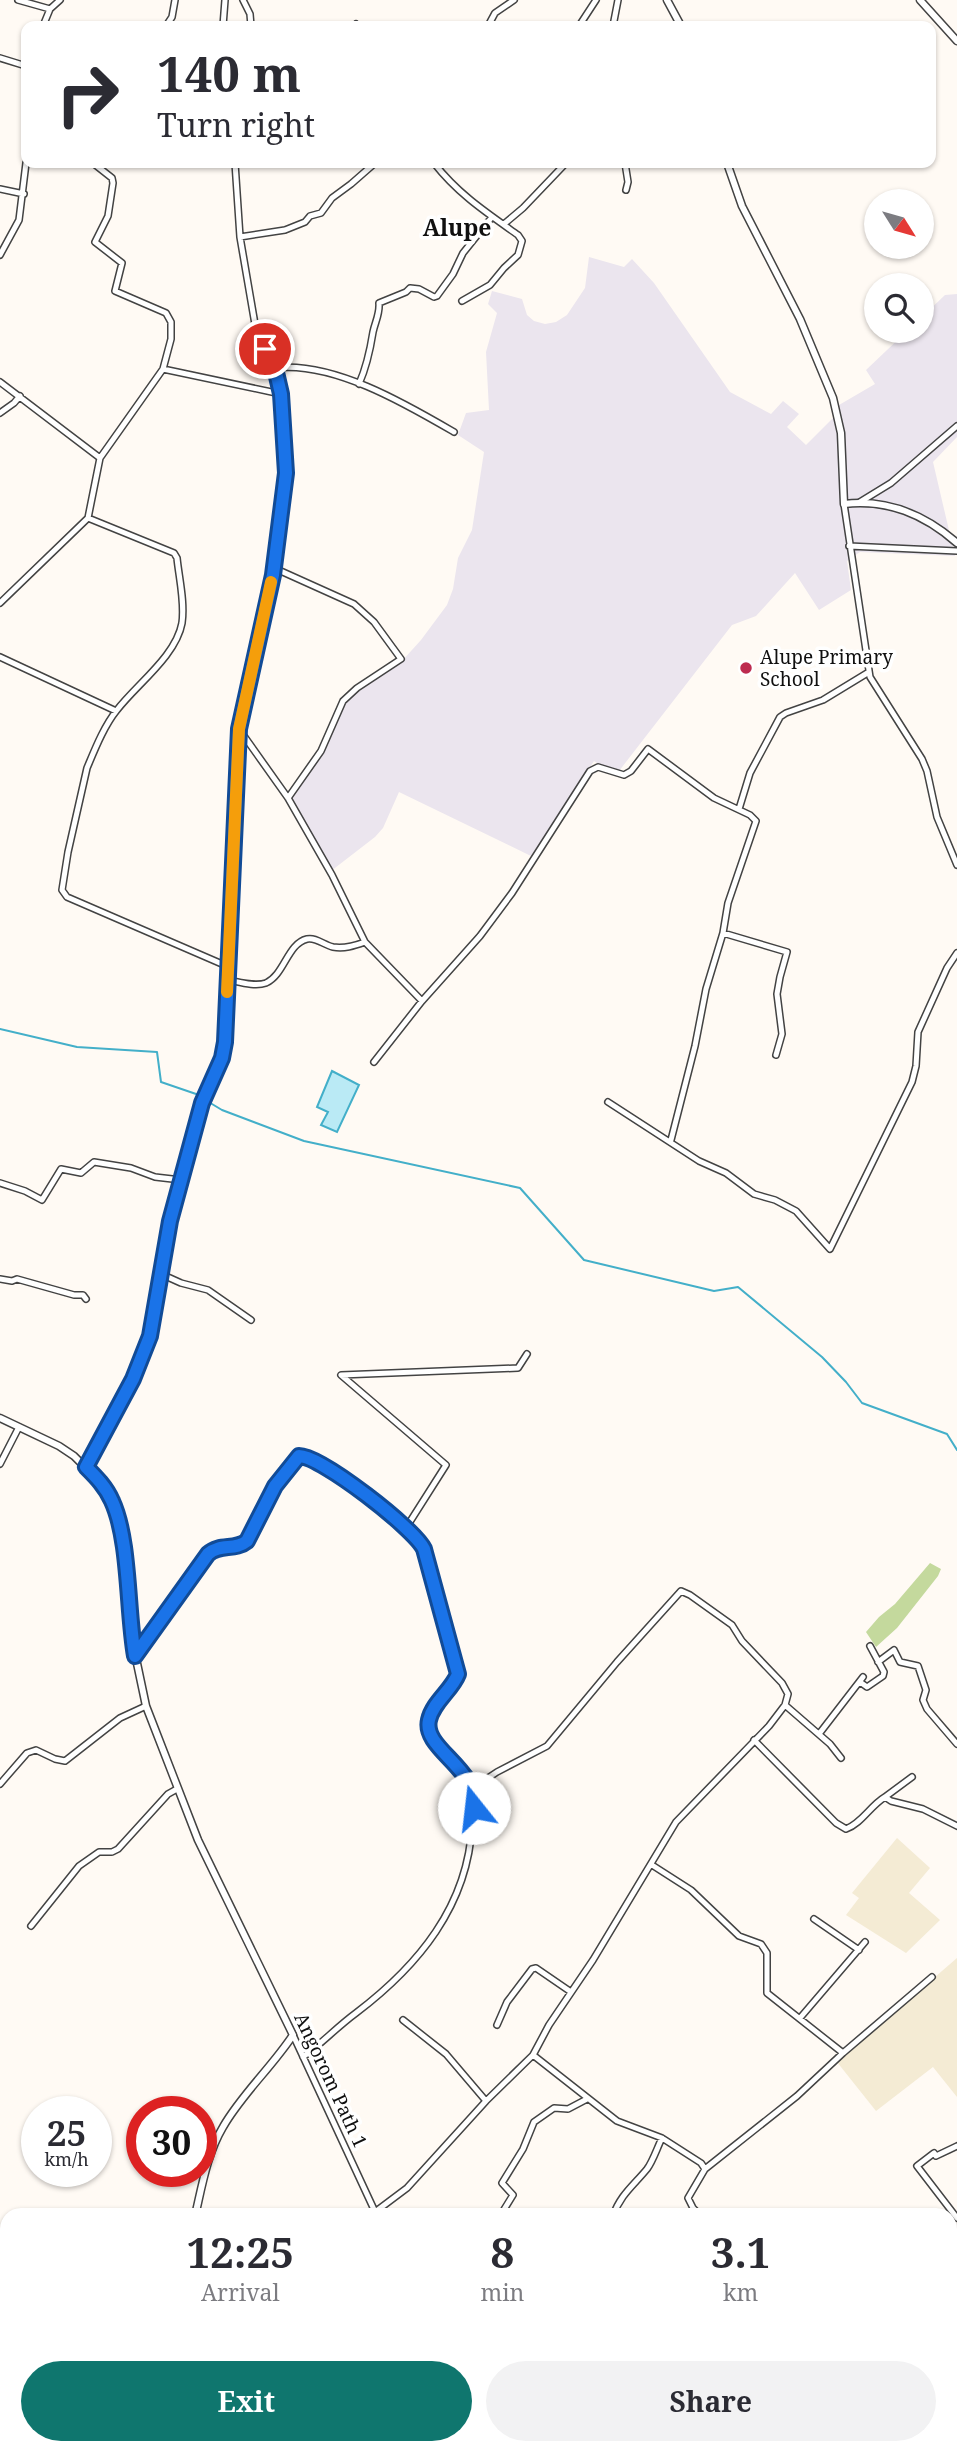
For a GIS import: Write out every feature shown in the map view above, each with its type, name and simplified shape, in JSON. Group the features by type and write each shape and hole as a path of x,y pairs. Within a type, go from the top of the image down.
{"street":[{"path":"18,0 50,9"},
{"path":"45,21 50,9 60,0"},
{"path":"169,21 175,0"},
{"path":"223,21 225,0"},
{"path":"243,0 251,21"},
{"path":"491,21 495,13 514,0"},
{"path":"582,21 596,0"},
{"path":"614,21 618,0"},
{"path":"667,0 678,21"},
{"path":"920,0 957,41"},
{"path":"0,58 21,64"},
{"path":"0,255 19,220 26,168"},
{"path":"0,603 88,518 100,458 163,369 171,339 169,317 115,291 122,263 95,242 108,216 113,183 112,178 99,168"},
{"path":"86,1467 141,1362 150,1336 170,1221 202,1103 222,1058 225,1042 239,729 274,568 286,473 281,394 275,368 256,330 240,237 235,168"},
{"path":"240,237 285,230 305,222 310,216 321,213 332,198 369,168"},
{"path":"438,168 459,192 504,224 522,241 518,255 490,285 462,301"},
{"path":"504,224 561,168"},
{"path":"626,168 626,190"},
{"path":"729,168 742,206 800,319 833,398 841,432 844,504 869,672 874,687 906,733 927,771 937,817 957,864"},
{"path":"0,190 24,194"},
{"path":"359,384 367,367 380,310 379,303 410,288 438,296 463,253 492,217"},
{"path":"275,368 308,370 387,394 454,432"},
{"path":"163,369 281,394"},
{"path":"0,382 100,458"},
{"path":"0,412 15,403 20,396"},
{"path":"860,502 891,483 957,426"},
{"path":"844,504 880,503 910,512 929,521 957,543"},
{"path":"88,518 169,550 177,558 183,611 177,637 171,648 116,711 87,768 62,890 64,894 229,967"},
{"path":"849,546 957,551"},
{"path":"274,568 354,604 374,622 401,659 357,688 343,701 321,751 288,797"},
{"path":"0,657 116,711"},
{"path":"739,809 750,774 780,718 786,713 822,700 869,672"},
{"path":"239,729 288,797 332,875 365,942 422,1001"},
{"path":"374,1062 422,1001 480,936 512,893 594,768 624,775 631,771 648,749 714,798 739,809 756,821 735,880 706,989 695,1046 671,1140"},
{"path":"723,933 787,952 778,994 782,1034 776,1055"},
{"path":"228,980 266,983 305,939 311,938 331,947 343,948 365,942"},
{"path":"608,1102 671,1140 699,1161 726,1173 754,1194 775,1200 796,1211 830,1249 912,1082 916,1066 918,1031 947,968 957,953"},
{"path":"0,1183 43,1200 61,1169 80,1172 94,1163 131,1168 155,1177 181,1180"},
{"path":"161,1274 208,1290 251,1320"},
{"path":"0,1279 18,1279 74,1295 83,1295 86,1299"},
{"path":"406,1528 446,1465 341,1375 517,1368 527,1354"},
{"name":"Angorom Path 1","path":"0,1418 60,1446 100,1482 113,1503 124,1556 135,1656 146,1706 202,1849 373,2208"},
{"path":"0,1464 19,1427"},
{"path":"135,1656 208,1554 216,1548 242,1546 247,1541 275,1486 299,1456 308,1457 345,1479 418,1538 424,1549 458,1674 433,1711 428,1722 429,1730 473,1788 475,1800 466,1863 452,1906 438,1931 374,2001 303,2057"},
{"path":"383,2208 407,2188 486,2101 533,2055 676,1822 769,1726 788,1699 787,1689 750,1651 732,1625 681,1591 547,1746 473,1788"},
{"path":"819,1734 862,1679 866,1687 883,1676 884,1672 870,1646"},
{"path":"878,1662 894,1650 900,1662 918,1666 926,1690 923,1700 927,1709 957,1744"},
{"path":"785,1705 819,1734 841,1758"},
{"path":"0,1784 27,1753 36,1750 65,1761 120,1718 146,1706"},
{"path":"754,1740 836,1823 846,1829 856,1825 878,1801 912,1777"},
{"path":"31,1926 79,1866 99,1852 118,1849 168,1794 177,1789"},
{"path":"884,1797 923,1809 957,1826"},
{"path":"652,1865 691,1890 738,1936 761,1944 767,1953 767,1993 843,2053"},
{"path":"814,1919 859,1950"},
{"path":"800,2018 865,1942"},
{"path":"497,2025 508,2003 533,1969 536,1968 571,1992"},
{"path":"693,2208 688,2198 705,2169 797,2096 932,1977"},
{"path":"403,2020 446,2054 486,2101"},
{"path":"197,2208 206,2169 222,2128 293,2035"},
{"path":"533,2055 617,2121 662,2138 701,2163 705,2169"},
{"path":"505,2208 513,2195 502,2183 523,2149 534,2122 554,2108 568,2109 587,2099"},
{"path":"617,2208 624,2192 649,2166 662,2138"},
{"path":"949,2208 917,2165 934,2153 936,2156 957,2146"}],"shaded area":[{"path":"589,257 624,267 632,259 654,283 730,392 771,414 783,401 799,414 787,427 806,445 834,417 839,405 875,384 866,370 894,343 934,343 934,306 945,295 957,294 957,437 933,462 955,556 860,552 847,561 851,590 819,610 795,573 756,616 732,625 619,771 594,761 531,856 399,792 383,828 331,871 289,798 317,761 348,699 402,661 447,605 453,589 458,558 472,530 484,452 458,435 466,413 489,410 486,352 497,313 488,304 492,291 522,299 527,315 534,321 545,324 556,322 567,315 585,288"},
{"path":"897,1838 930,1868 909,1893 940,1920 906,1953 846,1915 859,1898 852,1893"},
{"path":"957,1958 957,2097 933,2067 876,2111 837,2062"}],"green space":[{"path":"930,1563 941,1569 938,1576 897,1628 876,1647 866,1632 895,1604"}],"water":[{"path":"332,1071 359,1085 337,1132 321,1125 328,1112 317,1107"}],"waterway":[{"path":"0,1029 77,1047 157,1052 161,1082 199,1095"},
{"path":"207,1101 222,1110 304,1141 520,1188 584,1260 714,1291 738,1287 822,1357 862,1403 947,1434 957,1450"}],"slow traffic":[{"path":"227,992 239,729 271,582"}],"place":[{"name":"Alupe Primary School","path":"746,668"}],"district":[{"name":"Alupe","path":"457,227"}],"route":[{"path":"265,349 275,368 281,394 286,473 273,575 239,729 225,1042 222,1058 202,1103 170,1221 150,1336 133,1379 86,1467 100,1482 116,1511 122,1540 135,1656 208,1554 216,1548 242,1546 247,1541 275,1486 299,1456 308,1457 345,1479 414,1534 424,1549 458,1674 433,1711 428,1722 429,1730 474,1791 474,1808"}]}
